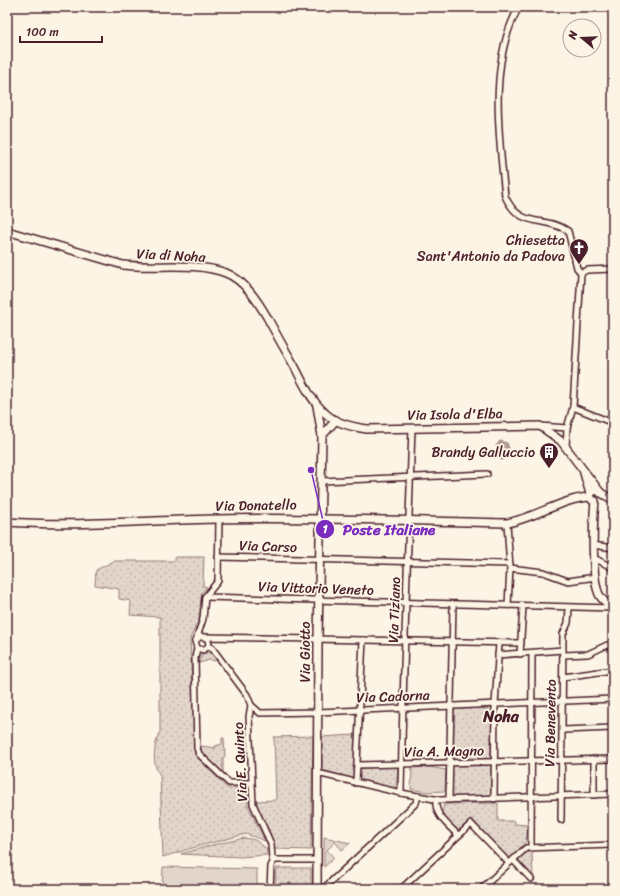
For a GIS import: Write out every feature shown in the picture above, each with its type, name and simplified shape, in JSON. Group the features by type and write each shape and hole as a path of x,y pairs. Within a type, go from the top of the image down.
{"street":[{"path":"519,7 506,36 501,54 501,158 505,196 510,208 526,219 548,224 568,231 577,268 582,273 573,407 567,428 566,447"},
{"name":"Via di Noha","path":"7,231 123,265 141,267 200,268 215,270 231,276 248,290 260,305 316,404"},
{"path":"582,273 587,270 613,269"},
{"name":"Via Isola d'Elba","path":"316,404 325,414 336,420 350,426 366,429 540,426"},
{"name":"Via Giotto","path":"316,404 322,436 318,601 317,889"},
{"path":"573,407 613,423"},
{"path":"322,436 336,420"},
{"path":"540,426 567,428"},
{"path":"540,426 556,437 566,447 583,469 595,497 594,558 596,577 600,596 613,609"},
{"name":"Via Tiziano","path":"401,793 401,708 406,642 412,428"},
{"path":"321,481 487,474"},
{"path":"595,497 611,499"},
{"name":"Via Donatello","path":"7,522 38,523 319,518 507,523 532,516 578,498 595,497"},
{"path":"219,519 218,581 205,597 203,619 194,645 197,648 195,658 197,748 199,754 229,783 251,783"},
{"path":"507,523 510,566 508,605"},
{"path":"594,545 613,548"},
{"name":"Via Carso","path":"218,557 510,566 543,572 568,581 596,577"},
{"path":"594,558 613,568"},
{"name":"Via Vittorio Veneto","path":"205,597 613,609"},
{"path":"449,800 453,604"},
{"path":"520,654 522,606"},
{"name":"Via Benevento","path":"561,820 563,634 568,623 569,608"},
{"path":"197,637 521,643"},
{"path":"205,637 209,642 209,646 247,695 251,705"},
{"path":"356,783 363,640"},
{"path":"494,799 495,705 499,643"},
{"path":"498,654 563,652 588,654 607,645 613,647"},
{"path":"197,648 203,650 209,646"},
{"path":"531,848 532,653"},
{"path":"563,677 613,670"},
{"name":"Via Cadorna","path":"251,705 260,712 318,712 613,699"},
{"name":"Via E. Quinto","path":"251,705 251,783 253,804 271,844 272,859 274,860"},
{"path":"563,730 613,728"},
{"path":"594,759 594,795"},
{"name":"Via A. Magno","path":"357,765 613,759"},
{"path":"317,773 401,793 449,800 613,794"},
{"path":"323,889 416,803 418,796"},
{"path":"436,799 435,808 438,814 458,835"},
{"path":"401,889 471,824 531,879"},
{"path":"481,889 526,848 613,845"},
{"path":"270,889 271,866 274,860 317,860"}],"shaded area":[{"path":"175,557 204,557 203,586 207,587 202,592 199,619 190,639 195,755 227,788 247,788 248,806 265,841 246,834 163,857 160,775 154,760 156,742 160,732 160,617 130,615 131,601 119,599 119,589 95,585 96,570 114,561 175,561"},
{"path":"206,652 212,653 218,661 207,660 199,663 201,655"},
{"path":"492,708 491,759 453,761 454,709"},
{"path":"355,735 354,779 322,770 321,737"},
{"path":"313,736 311,850 274,849 274,843 255,801 276,800 274,737"},
{"path":"222,738 224,738 225,756 223,758 222,773 202,752 201,746 216,748 215,746 222,744"},
{"path":"491,764 491,796 452,797 452,765"},
{"path":"398,767 396,789 359,780 360,768"},
{"path":"429,767 446,770 445,791 427,792 411,789 412,768"},
{"path":"498,803 498,821 514,821 515,824 528,825 526,842 509,859 472,819 458,831 442,813 444,804"},
{"path":"324,837 350,843 342,850 335,842 327,850 334,858 324,867"},
{"path":"245,838 255,840 267,849 267,855 241,857 181,854 212,845"},
{"path":"532,852 533,876 518,859 525,853"},
{"path":"163,867 257,869 257,889 162,889"},
{"path":"276,868 311,868 311,889 275,889"}],"water":[{"path":"500,441 507,443 509,449 505,455 505,459 501,460 496,446"}],"place":[{"name":"Chiesetta Sant'Antonio da Padova","path":"579,265"},
{"name":"Brandy Galluccio","path":"549,469"},
{"name":"Poste Italiane","path":"311,470"}],"district":[{"name":"Noha","path":"501,716"}]}
